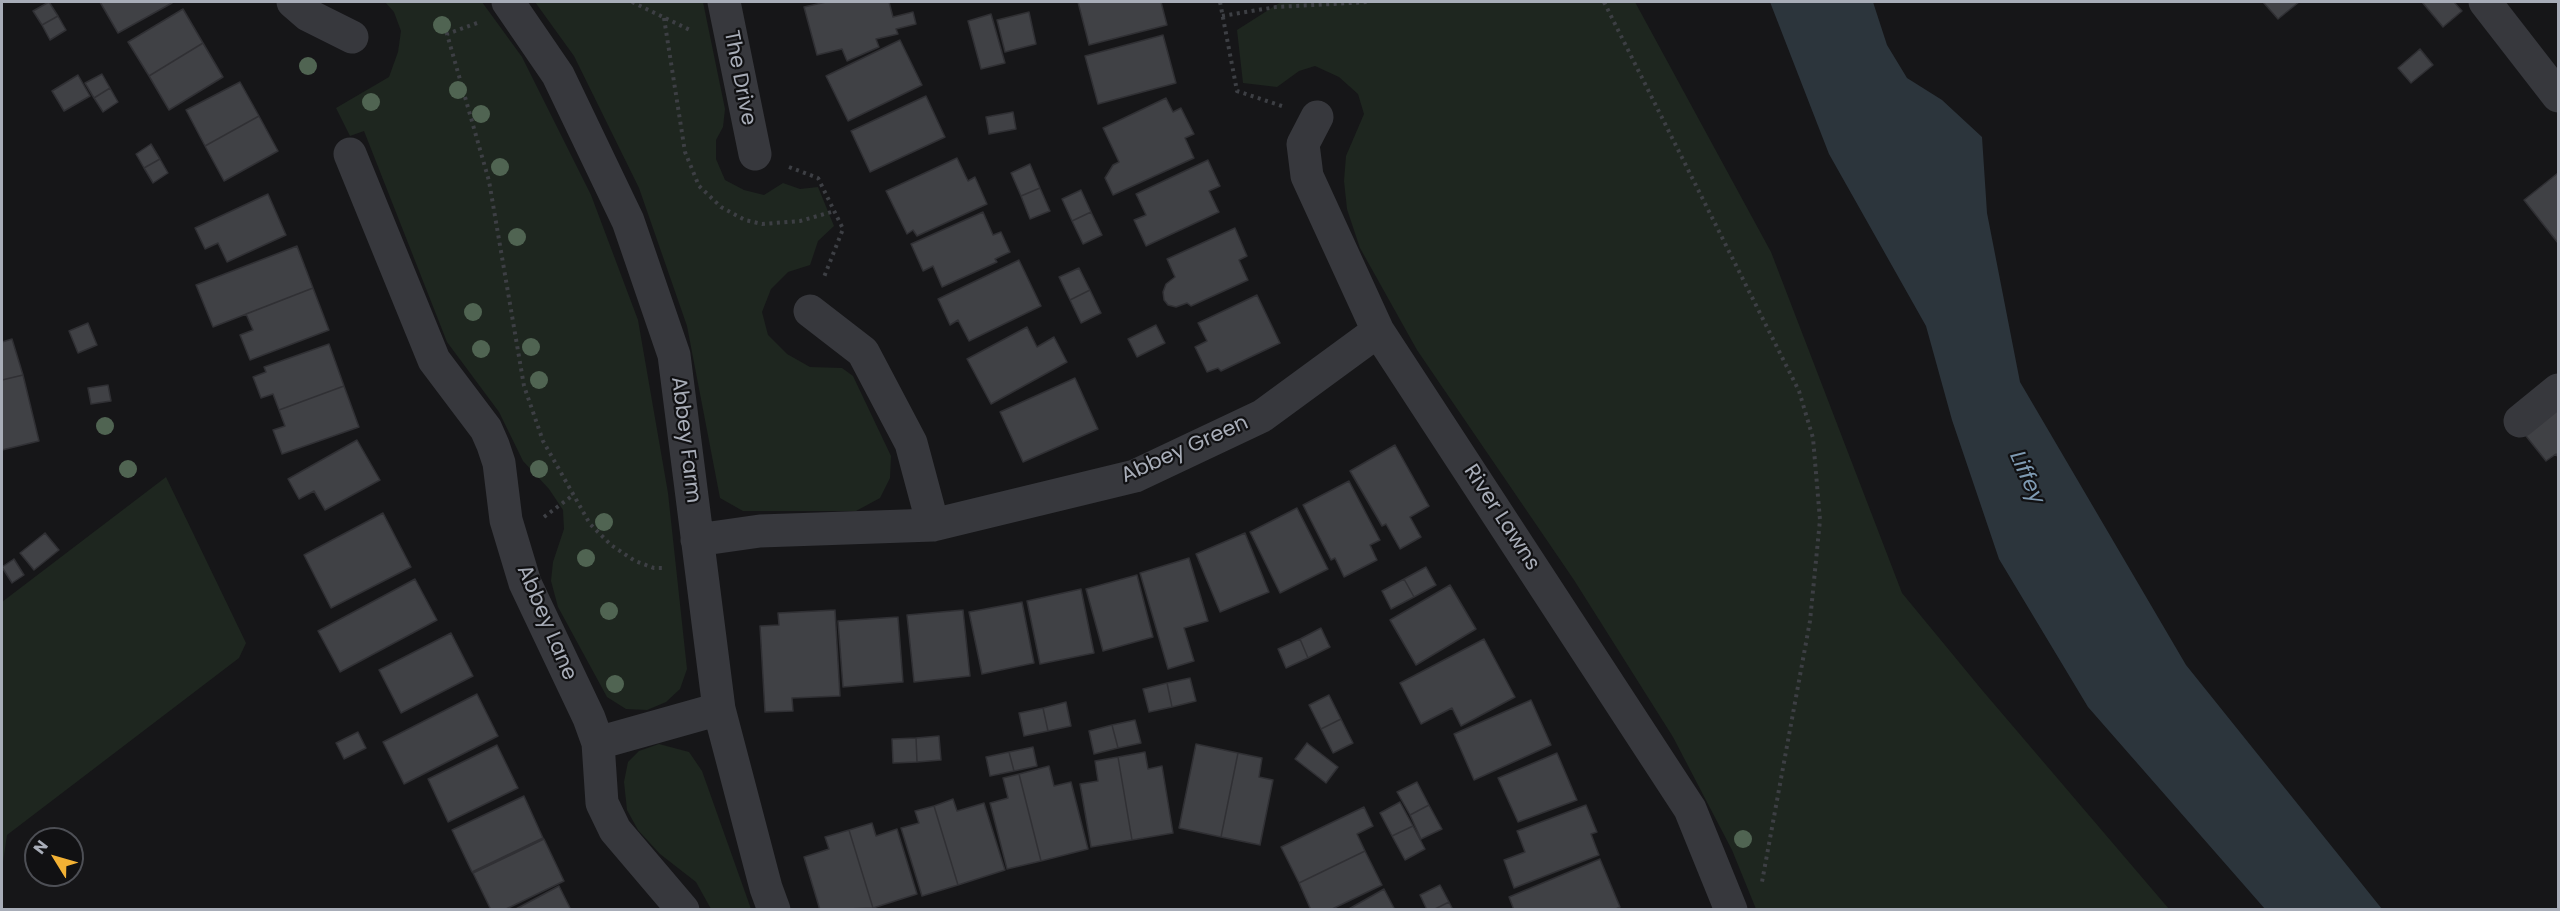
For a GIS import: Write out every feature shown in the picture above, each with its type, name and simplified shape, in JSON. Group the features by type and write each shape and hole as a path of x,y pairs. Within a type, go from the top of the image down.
{"street":[{"path":"293,2 308,15 352,37"},
{"name":"The Drive","path":"724,2 755,154"},
{"path":"2485,2 2559,96"},
{"name":"Abbey Farm","path":"511,5 558,75 632,232 674,355 720,709 766,888 774,909"},
{"name":"River Lawns","path":"1317,117 1303,144 1307,176 1378,331 1690,809 1731,909"},
{"name":"Abbey Lane","path":"350,154 434,360 486,429 499,463 506,520 525,583 589,718 598,743 602,803 615,830 683,909"},
{"path":"810,310 863,352 911,443 933,525"},
{"name":"Abbey Green","path":"699,555 760,531 933,525 1135,476 1262,416 1378,331"},
{"path":"2520,421 2559,390"},
{"path":"598,743 720,709"}],"path":[{"path":"632,2 735,50"},
{"path":"1220,2 1237,91 1317,117"},
{"path":"1222,16 1275,7 1369,2"},
{"path":"1604,2 1799,391 1813,438 1820,520 1810,621 1761,884"},
{"path":"511,5 447,34 489,180 524,386 539,430 558,471 590,524 611,545 635,561 654,568 699,555"},
{"path":"755,154 818,178 843,229 810,310"}],"shaded area":[{"path":"385,2 482,2 522,57 591,195 638,320 668,493 687,669 680,689 666,702 647,710 626,709 607,697 558,607 551,581 553,562 564,529 563,510 549,489 523,461 499,412 447,342 364,131 350,136 336,108 389,77 398,52 401,31 394,12"},
{"path":"535,2 703,2 725,109 723,127 716,140 716,159 725,180 744,190 764,195 783,183 800,189 818,187 834,226 818,241 810,265 788,272 771,289 762,312 768,335 787,354 810,367 842,368 853,376 891,456 890,478 880,498 856,511 743,511 720,498 687,326 639,188 574,56"},
{"path":"1281,2 1635,2 1771,252 1902,593 2169,909 1756,909 1732,850 1673,737 1574,580 1417,350 1360,248 1347,209 1344,181 1346,156 1364,114 1358,94 1339,77 1315,66 1299,71 1277,87 1243,83 1237,30"},
{"path":"166,477 246,643 239,658 7,835 2,869 2,602"},
{"path":"659,744 689,752 702,771 751,909 711,909 696,882 660,854 638,830 627,810 624,782 628,762 639,751"}],"water":[{"name":"Liffey","path":"1770,2 1873,2 1887,45 1907,78 1942,100 1982,137 1987,213 2020,382 2186,665 2382,909 2265,909 2088,707 1999,559 1952,420 1926,326 1829,154"}],"building":[{"path":"49,2 58,16 42,25 33,11"},
{"path":"100,2 172,2 172,3 118,33"},
{"path":"826,2 889,2 893,17 913,12 916,24 896,29 898,34 876,39 879,47 847,61 842,49 817,55 804,7"},
{"path":"1078,2 1161,2 1167,25 1089,45"},
{"path":"2263,2 2299,2 2278,19"},
{"path":"2422,2 2454,2 2462,11 2443,27"},
{"path":"183,9 203,43 149,76 128,42"},
{"path":"1029,12 1036,44 1005,52 997,20"},
{"path":"991,14 1005,63 981,69 968,21"},
{"path":"58,16 66,30 50,40 42,25"},
{"path":"1163,35 1176,83 1098,104 1085,56"},
{"path":"900,40 922,85 848,121 826,76"},
{"path":"203,43 223,77 169,110 149,76"},
{"path":"2420,49 2433,65 2411,83 2398,68"},
{"path":"102,74 110,88 94,98 85,83"},
{"path":"78,75 90,96 64,111 52,91"},
{"path":"240,82 259,116 205,146 186,110"},
{"path":"110,88 118,102 103,112 94,98"},
{"path":"926,96 945,137 870,172 851,131"},
{"path":"1166,98 1173,112 1181,108 1194,134 1185,138 1194,158 1113,195 1105,178 1113,165 1119,162 1103,128"},
{"path":"1013,112 1016,129 989,134 986,117"},
{"path":"259,116 278,151 224,181 205,146"},
{"path":"151,144 160,159 144,168 136,154"},
{"path":"957,158 968,181 975,177 987,204 917,236 913,230 907,234 886,191"},
{"path":"160,159 168,173 153,183 144,168"},
{"path":"1208,160 1220,186 1209,191 1219,212 1146,246 1134,220 1146,215 1136,194"},
{"path":"1030,164 1040,188 1021,196 1011,173"},
{"path":"2558,173 2558,243 2524,200"},
{"path":"1040,188 1050,211 1030,219 1021,196"},
{"path":"1081,190 1091,212 1072,221 1062,199"},
{"path":"268,194 286,235 227,262 218,243 205,249 195,228"},
{"path":"983,212 993,235 1001,232 1010,252 995,259 997,262 942,287 933,266 923,271 911,244"},
{"path":"1091,212 1102,235 1083,244 1072,221"},
{"path":"1235,228 1247,256 1239,260 1248,280 1191,306 1187,303 1176,307 1168,305 1164,300 1163,292 1166,284 1175,277 1167,259"},
{"path":"297,246 313,288 213,327 196,285"},
{"path":"1019,260 1041,306 969,341 958,320 950,325 938,299"},
{"path":"1079,268 1090,290 1070,300 1059,277"},
{"path":"313,288 329,330 250,360 240,335 253,330 246,314"},
{"path":"1090,290 1101,313 1081,323 1070,300"},
{"path":"1257,295 1280,343 1221,371 1218,368 1207,372 1195,347 1207,341 1198,323"},
{"path":"88,323 97,345 78,353 69,331"},
{"path":"1156,325 1165,343 1137,357 1128,339"},
{"path":"1027,327 1037,347 1054,337 1067,362 991,404 967,359"},
{"path":"12,339 23,375 2,380 2,342"},
{"path":"329,344 344,386 279,410 273,394 261,398 253,377 266,372 264,367"},
{"path":"23,375 39,441 2,450 2,380"},
{"path":"1075,378 1098,429 1023,462 1000,412"},
{"path":"108,385 111,401 91,404 88,388"},
{"path":"344,386 359,427 282,454 273,430 285,426 279,410"},
{"path":"2558,408 2558,457 2556,454 2546,461 2522,431"},
{"path":"357,440 380,480 325,510 314,491 299,499 288,479"},
{"path":"1395,445 1429,506 1410,517 1421,537 1400,549 1386,524 1382,526 1350,471"},
{"path":"1349,481 1380,540 1370,545 1377,560 1344,577 1335,558 1331,560 1303,505"},
{"path":"1297,508 1328,569 1280,593 1250,532"},
{"path":"383,513 411,567 331,608 304,555"},
{"path":"45,533 59,550 34,570 20,553"},
{"path":"1245,533 1269,592 1220,612 1196,554"},
{"path":"1189,558 1208,621 1184,628 1194,661 1168,669 1140,573"},
{"path":"14,559 24,575 12,583 2,567"},
{"path":"1426,567 1436,585 1414,597 1404,579"},
{"path":"1137,575 1153,637 1103,651 1086,589"},
{"path":"415,579 437,620 340,672 318,631"},
{"path":"1404,579 1414,597 1391,609 1382,591"},
{"path":"1450,585 1476,629 1416,665 1390,620"},
{"path":"1081,589 1094,653 1040,664 1027,601"},
{"path":"1022,602 1034,663 982,674 969,612"},
{"path":"835,610 840,696 792,698 793,711 765,712 760,626 779,625 778,613"},
{"path":"963,610 970,676 914,682 907,615"},
{"path":"898,617 903,682 843,687 838,621"},
{"path":"1321,628 1330,647 1308,658 1300,639"},
{"path":"451,633 473,676 401,713 379,670"},
{"path":"1300,639 1308,658 1286,668 1278,649"},
{"path":"1484,639 1515,697 1461,726 1452,708 1421,724 1400,683"},
{"path":"1190,678 1196,701 1172,707 1167,683"},
{"path":"1167,683 1172,707 1149,712 1143,689"},
{"path":"477,694 498,736 404,784 383,742"},
{"path":"1329,695 1341,719 1321,729 1309,705"},
{"path":"1531,700 1551,745 1474,780 1454,734"},
{"path":"1066,702 1071,726 1048,731 1043,708"},
{"path":"1043,708 1048,731 1024,736 1019,713"},
{"path":"1341,719 1353,743 1333,753 1321,729"},
{"path":"1135,720 1141,743 1118,748 1112,725"},
{"path":"1112,725 1118,748 1094,754 1089,731"},
{"path":"358,732 366,748 344,759 336,743"},
{"path":"939,736 941,760 917,762 916,738"},
{"path":"916,738 917,762 893,763 892,739"},
{"path":"1307,743 1338,767 1326,783 1295,759"},
{"path":"1196,744 1238,753 1221,837 1179,828"},
{"path":"497,745 518,788 448,822 428,779"},
{"path":"1033,747 1037,766 1014,771 1009,752"},
{"path":"1009,752 1014,771 990,776 986,757"},
{"path":"1145,752 1148,769 1162,766 1173,833 1132,840 1118,757"},
{"path":"1238,753 1262,758 1259,777 1273,780 1260,845 1221,837"},
{"path":"1557,753 1577,800 1518,822 1498,778"},
{"path":"1118,757 1132,840 1091,847 1080,784 1098,781 1095,761"},
{"path":"1049,766 1054,786 1071,782 1088,849 1041,861 1019,774"},
{"path":"1019,774 1041,861 1007,869 990,803 1008,798 1003,778"},
{"path":"1417,782 1429,805 1410,815 1397,792"},
{"path":"524,796 543,838 472,872 452,830"},
{"path":"953,799 957,811 984,803 1005,870 958,885 934,806"},
{"path":"1400,802 1413,826 1392,836 1380,813"},
{"path":"1429,805 1442,829 1421,839 1410,815"},
{"path":"1586,805 1597,832 1591,834 1599,855 1514,888 1504,860 1525,852 1517,831"},
{"path":"934,806 958,885 922,896 901,828 919,823 915,811"},
{"path":"1364,807 1373,826 1357,834 1365,851 1299,883 1281,847"},
{"path":"872,823 876,836 897,829 917,894 873,908 849,830"},
{"path":"1413,826 1425,849 1405,860 1392,836"},
{"path":"849,830 873,908 820,910 804,857 829,849 825,837"},
{"path":"544,839 564,881 504,910 491,910 473,873"},
{"path":"1365,851 1382,885 1330,910 1311,910 1299,883"},
{"path":"1600,859 1620,907 1614,910 1514,910 1509,897"},
{"path":"1440,885 1449,902 1433,910 1427,910 1420,895"},
{"path":"559,886 571,910 514,910"},
{"path":"1384,889 1395,910 1347,910"},
{"path":"1449,902 1453,910 1433,910"}]}
